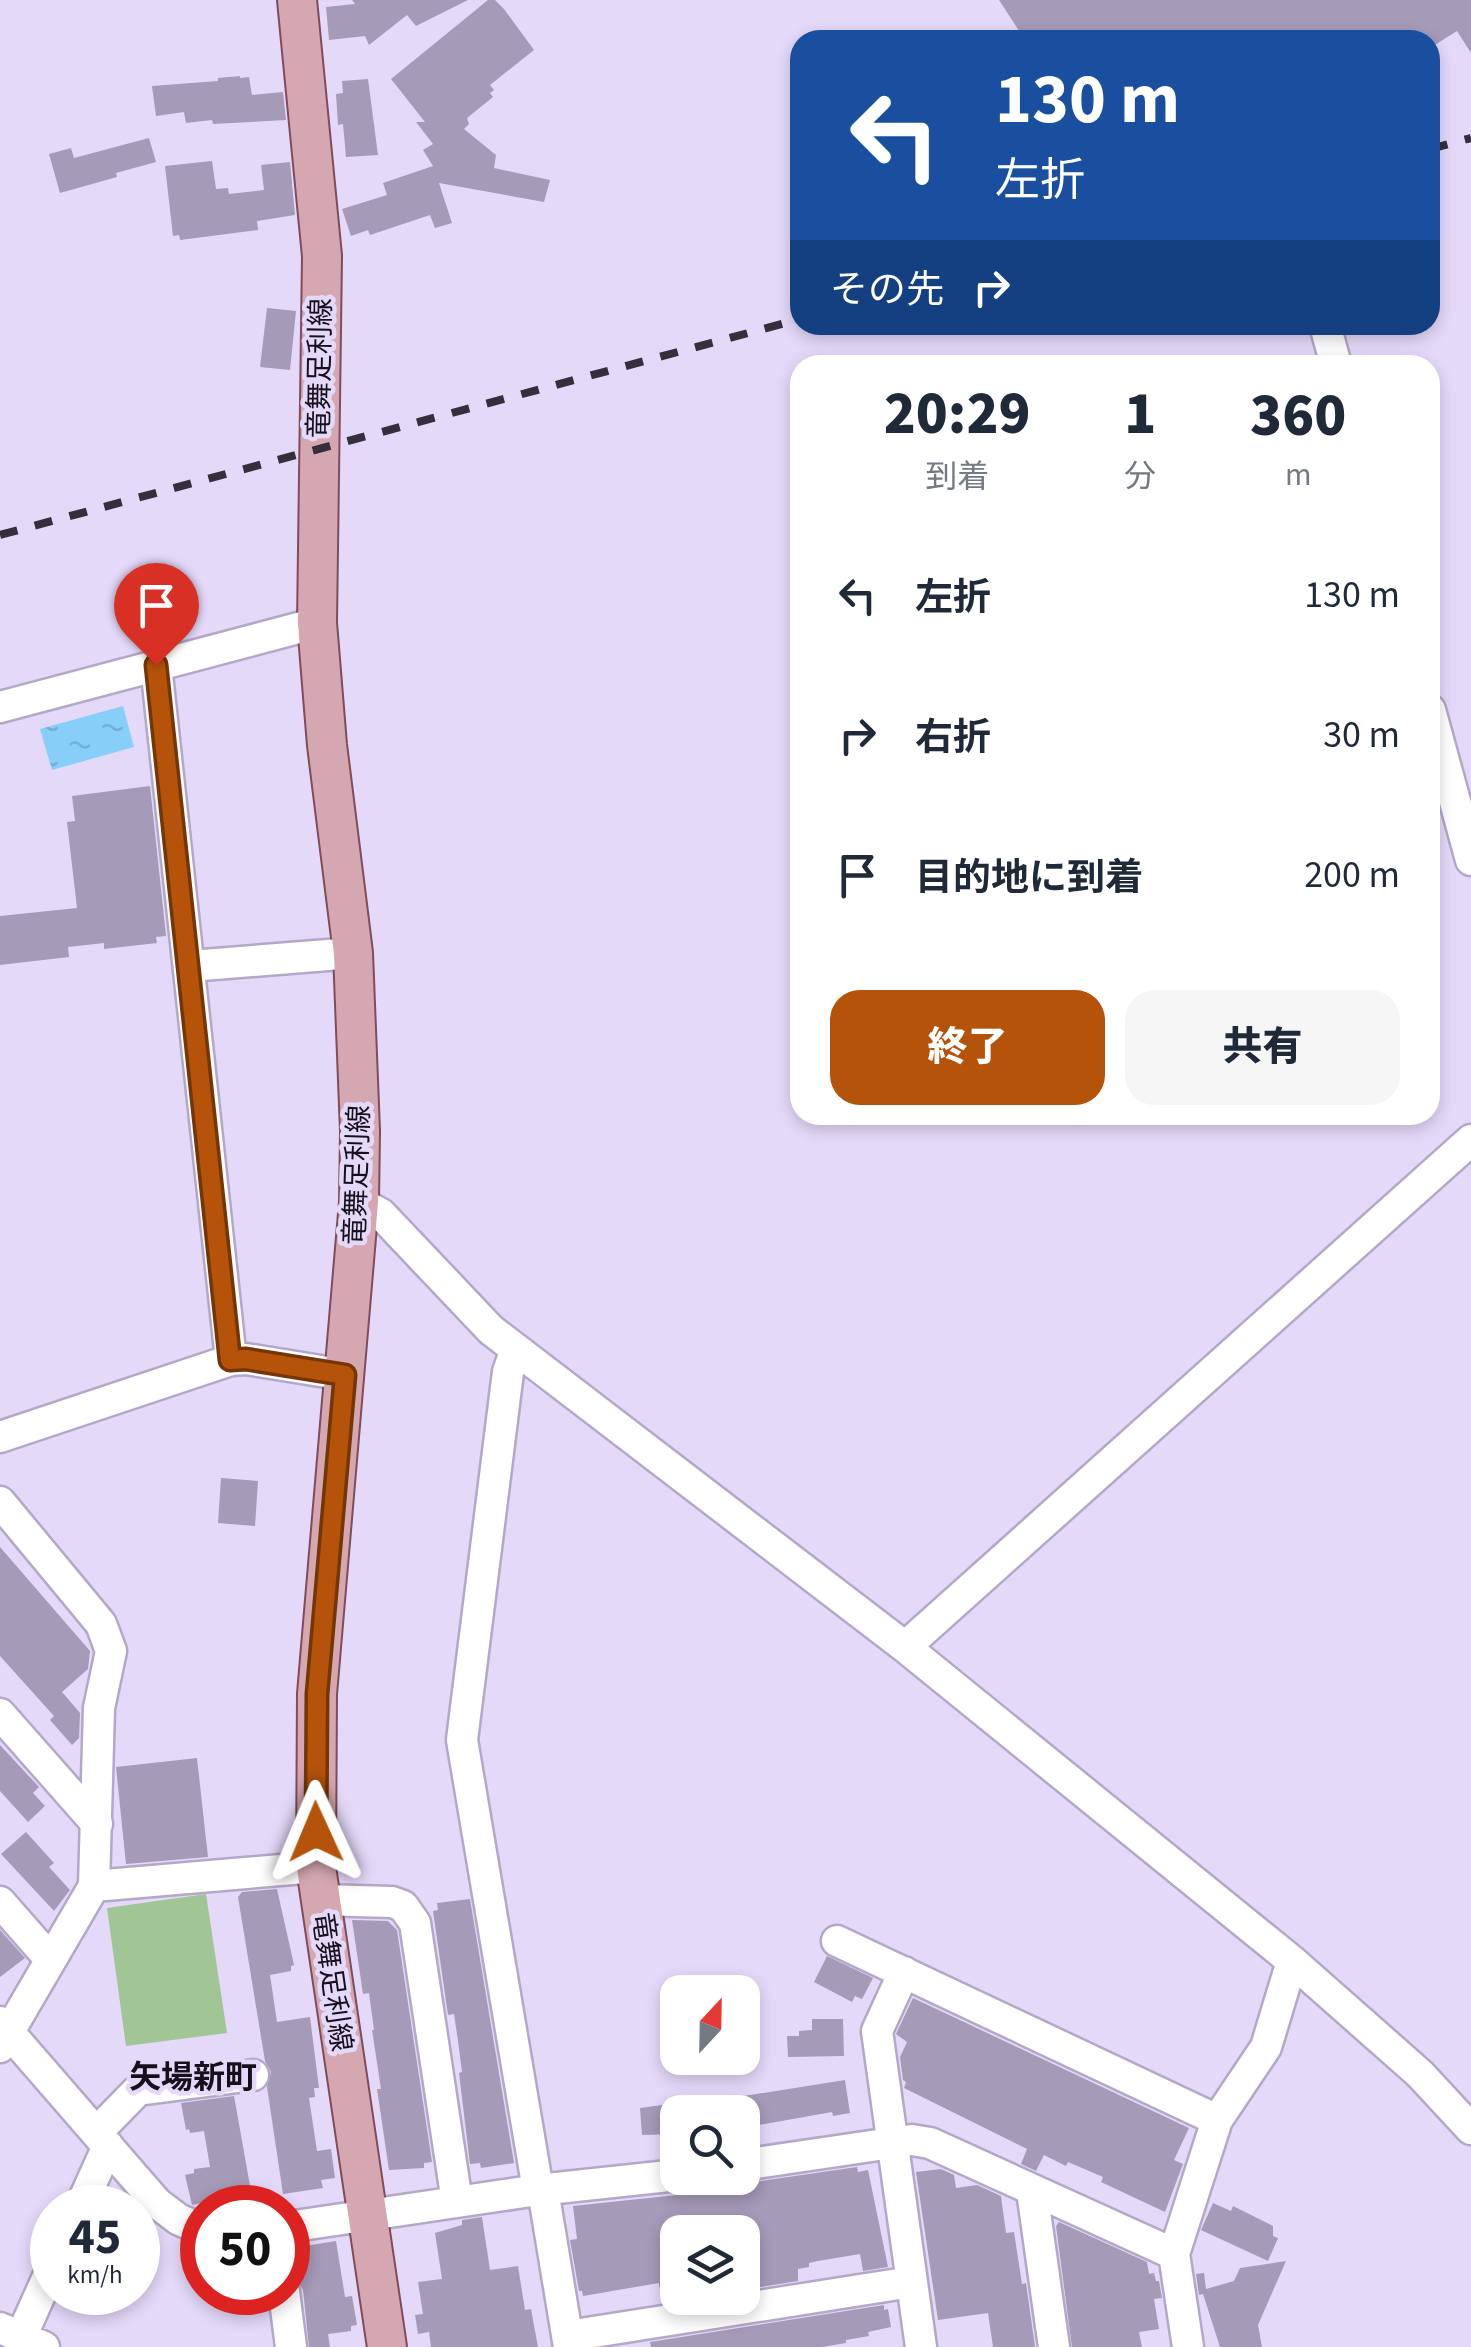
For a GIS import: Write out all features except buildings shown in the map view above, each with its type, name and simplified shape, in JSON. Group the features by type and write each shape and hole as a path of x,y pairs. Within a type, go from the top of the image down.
{"main road":[{"name":"竜舞足利線","path":"297,0 322,256 317,623 326,745 353,953 360,1131 359,1202 317,1694 318,1883 387,2347"}],"street":[{"path":"0,708 317,623"},
{"path":"156,665 230,1360"},
{"path":"1440,747 1471,860"},
{"path":"190,966 353,953"},
{"path":"905,1647 1471,1140"},
{"path":"359,1202 381,1214 491,1330 905,1647 1292,1961 1420,2074 1471,2129"},
{"path":"516,1349 508,1372 462,1740 569,2342 911,2282"},
{"path":"0,1437 230,1360 246,1359 345,1375"},
{"path":"0,1502 101,1624 111,1651 99,1708 94,1886 2,2033 103,2139 157,2203 180,2220"},
{"path":"0,1714 97,1824"},
{"path":"94,1886 318,1883 403,1906 414,1923 458,2202"},
{"path":"0,1902 50,1959"},
{"path":"838,1941 1217,2120"},
{"path":"1188,2347 1174,2254 1217,2120 1266,2046 1292,1961"},
{"path":"904,1972 877,2030 921,2347"},
{"path":"88,2185 103,2139 138,2090 253,2074"},
{"path":"760,2162 890,2142 930,2143 1174,2254"},
{"path":"310,2224 660,2177"},
{"path":"1032,2191 1054,2347"},
{"path":"287,2315 292,2347"}],"green space":[{"path":"206,1894 227,2033 126,2046 107,1908"}],"water":[{"path":"123,706 134,747 52,770 40,729"}],"railway":[{"path":"1440,146 1471,138"},
{"path":"0,535 790,322"}],"district":[{"name":"矢場新町","path":"193,2078"}],"route":[{"path":"156,665 230,1360 246,1359 345,1375 317,1694 316,1832"}]}
